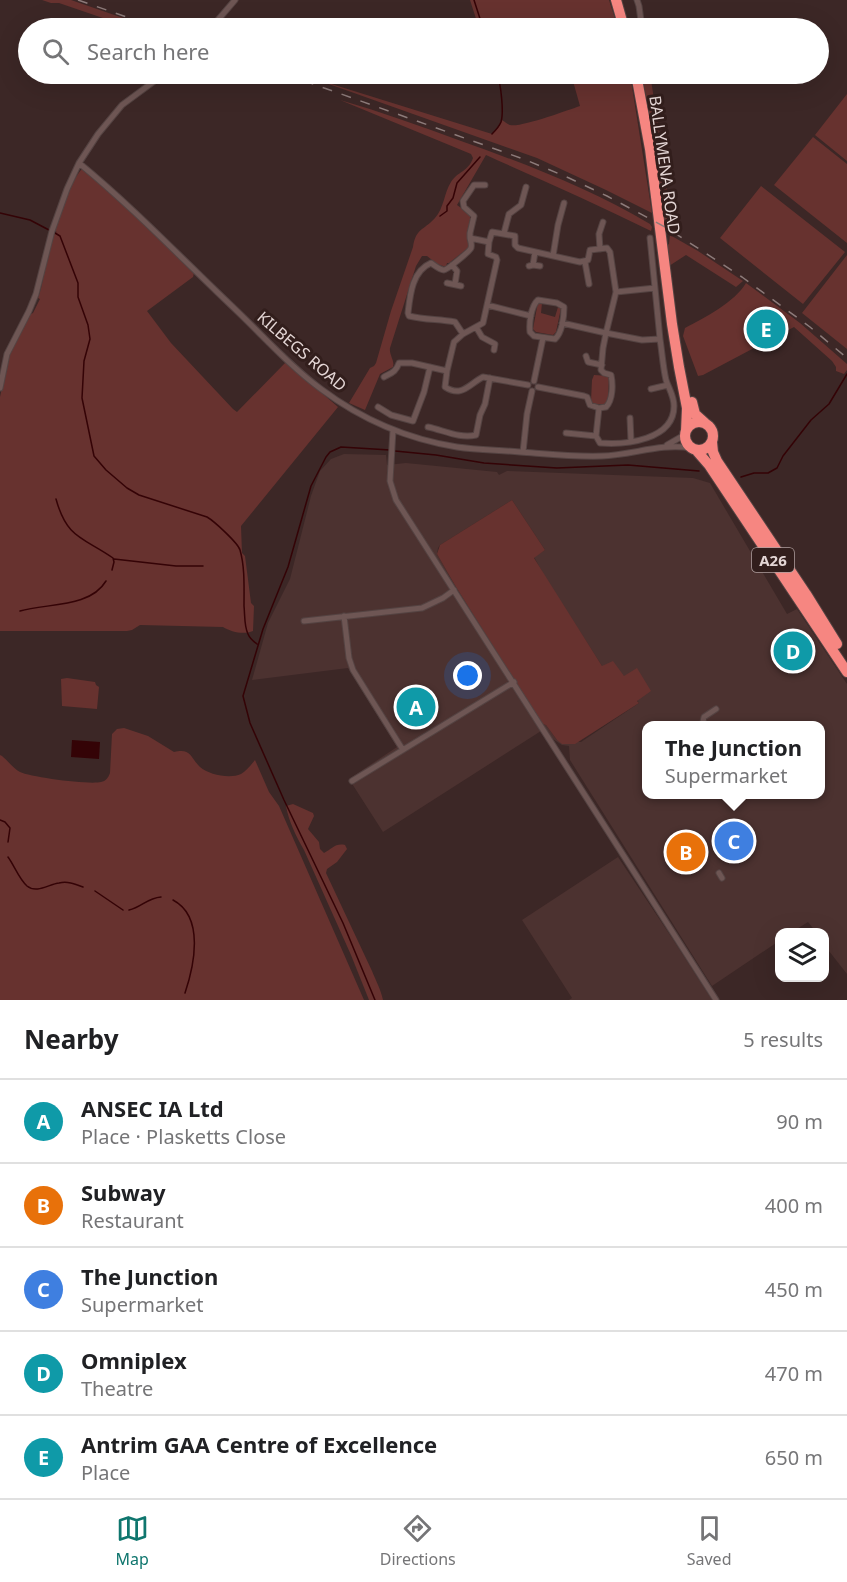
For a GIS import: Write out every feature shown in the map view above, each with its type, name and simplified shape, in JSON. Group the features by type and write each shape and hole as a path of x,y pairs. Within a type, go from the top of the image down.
{"highway":[{"path":"616,0 621,18"},
{"name":"BALLYMENA ROAD","path":"638,84 650,148 678,367 687,408 686,432"},
{"name":"BALLYMENA ROAD","path":"663,261 693,406 698,418 705,423"},
{"path":"686,432 696,423 705,423"},
{"name":"A26","path":"705,423 712,430 713,452 717,461 847,660"},
{"name":"A26","path":"686,432 686,440 709,465 847,672"},
{"path":"694,449 706,448 712,442"}],"street":[{"path":"220,18 236,0"},
{"path":"637,0 641,18"},
{"path":"0,388 7,354 36,294 52,231 79,163 98,134 122,105 150,84"},
{"name":"KILBEGS ROAD","path":"79,163 146,222 319,388 373,421 406,435 460,447 572,456 635,453 666,446 694,449"},
{"path":"402,318 408,314 412,287 425,266 431,263 444,270 470,250 470,233 474,216 463,207 463,201 474,185 485,185"},
{"path":"504,233 509,214 520,206 526,187"},
{"path":"524,194 533,196"},
{"path":"554,206 563,207 571,213"},
{"path":"554,256 563,207"},
{"path":"600,249 599,234 603,222"},
{"path":"600,229 609,232"},
{"path":"528,385 482,378 463,391 454,392 445,387 454,342 463,334 481,325 484,320 498,261 496,257 488,254 492,232 515,236 516,247 580,262 589,260 590,250 607,248 609,250 616,292 603,348 602,371 611,376 612,381 609,403 606,407 599,408 590,405 587,397 538,387"},
{"path":"470,238 489,242"},
{"path":"599,408 596,436 602,443 631,441 656,435 669,424 674,414 673,396 663,365 650,241 643,245"},
{"path":"535,252 531,266 540,267"},
{"path":"585,262 590,284"},
{"path":"447,283 458,285 458,271 452,265"},
{"path":"616,292 655,288"},
{"path":"550,301 563,306 562,323 557,338 552,340 533,335 530,332 535,302 550,301"},
{"path":"488,305 531,316"},
{"path":"408,314 429,320 455,322 463,334"},
{"path":"562,323 642,340 660,339"},
{"path":"476,327 482,337 497,345"},
{"path":"534,381 543,338"},
{"path":"384,377 397,369 397,361 447,371"},
{"path":"586,361 602,365"},
{"path":"378,407 392,415 416,422 430,367"},
{"path":"428,427 459,435 476,435 490,378"},
{"path":"528,385 529,382 534,381"},
{"path":"534,381 538,387"},
{"path":"528,385 529,390 532,391"},
{"path":"651,389 668,385"},
{"path":"532,391 538,387"},
{"path":"523,452 532,391"},
{"path":"630,418 631,441"},
{"path":"393,430 390,481 396,500 716,1000"},
{"name":"KILBEGS ROAD","path":"666,446 686,432"},
{"path":"567,434 596,436"},
{"path":"391,443 406,435"},
{"path":"304,621 422,608 454,590"},
{"path":"344,616 349,658 353,670 403,750"},
{"path":"352,781 514,682"},
{"path":"703,721 704,717 716,709"}],"shaded area":[{"path":"42,0 71,0 123,18 103,18 59,3"},
{"path":"470,0 609,0 615,18 557,18 476,18"},
{"path":"329,84 492,134 502,120 510,125 523,124 580,106 574,84 632,84 652,213 537,158"},
{"path":"644,84 652,84 665,168 670,221 664,220 658,164"},
{"path":"847,94 847,161 815,135"},
{"path":"340,100 431,130 558,178 628,211 650,224 651,231 486,155 457,205 471,215 467,234 468,248 447,263 446,267 437,264 427,256 422,256 416,266 390,348 393,367 380,374 365,410 349,403 370,368 376,363 416,236 438,214 451,182 469,166 473,158 471,154"},
{"path":"813,137 847,164 847,243 774,185"},
{"path":"82,169 113,195 194,273 193,277 147,311 171,343 233,409 237,412 286,362 338,407 241,526 242,553 245,556 251,603 254,606 253,631 242,633 223,627 140,625 127,631 0,631 0,397 9,355 29,315 33,313 40,299 38,298 51,241 57,232 55,231 70,189"},
{"path":"761,186 845,252 803,304 720,238"},
{"path":"670,235 743,281 736,287 686,255 669,266 667,245"},
{"path":"847,255 847,349 802,313"},
{"path":"746,283 800,323 847,364 844,374 836,371 832,361 794,327 698,376 683,336 685,328 727,303"},
{"path":"538,302 542,303 541,313 555,317 558,307 561,308 556,332 553,335 536,332 533,329"},
{"path":"594,375 609,376 606,404 593,404 591,401"},
{"path":"344,454 386,455 387,465 406,463 497,472 499,475 507,471 693,478 710,483 787,614 797,609 847,684 847,974 829,951 829,928 813,928 808,922 798,928 775,928 775,944 712,986 570,760 569,746 562,745 541,731 383,832 349,779 397,747 348,668 252,680 268,623 290,579 311,496 320,471 331,459","holes":["512,500 545,550 534,557 602,666 624,676 639,703 581,742 557,740 546,725 542,724 437,554 440,545"]},
{"path":"512,500 545,550 534,558 602,666 613,661 624,676 637,668 651,691 637,701 639,703 575,744 562,744 546,725 542,724 437,554 440,545"},
{"path":"61,679 95,682 99,687 97,709 62,706"},
{"path":"124,728 148,736 174,752 187,752 200,767 214,774 231,776 241,774 255,760 269,792 279,806 364,1000 0,1000 0,755 18,771 26,774 73,781 101,782 107,779 110,773 112,734 117,729"},
{"path":"72,740 100,742 99,759 71,757"},
{"path":"293,804 313,813 314,816 308,829 319,842 320,849 324,853 339,845 345,845 347,849 337,862 327,869 326,873 372,971 383,1000 369,1000 291,823 286,806"},
{"path":"618,857 712,1000 569,1000 572,998 522,920"}],"waterway":[{"path":"474,0 480,18"},
{"path":"492,134 502,117 500,84"},
{"path":"440,216 447,211 457,183 480,157"},
{"path":"0,213 30,220 49,230"},
{"path":"55,233 60,236 78,283 78,297 88,325 90,339 84,361 82,398 94,456 127,488 139,495 207,517 235,542 240,550 243,563 246,628 250,637 257,644"},
{"path":"741,477 754,473 768,473 777,468 783,456 811,420 829,404 847,374"},
{"path":"375,1000 343,923 250,723 243,696 263,629 288,567 311,486 326,457 330,452 341,447 390,450"},
{"path":"395,451 484,463 557,468 628,465 699,471"},
{"path":"56,499 60,512 71,530 113,558 112,570"},
{"path":"114,559 176,566 203,566"},
{"path":"20,611 79,600 99,590 106,581"},
{"path":"0,820 10,828 8,842"},
{"path":"8,857 22,880 31,888 39,889 65,882 83,887"},
{"path":"95,891 123,910"},
{"path":"129,910 161,897"},
{"path":"173,900 190,918 193,930 194,956 185,993"}],"railway":[{"path":"78,0 129,18"},
{"path":"313,84 526,160 607,196 667,228 742,277 810,327 847,358"}],"place":[{"name":"Antrim GAA Centre of Excellence","path":"766,329"},
{"name":"Omniplex","path":"793,651"},
{"name":"ANSEC IA Ltd","path":"416,707"},
{"name":"The Junction","path":"734,841"},
{"name":"Subway","path":"686,852"}]}
